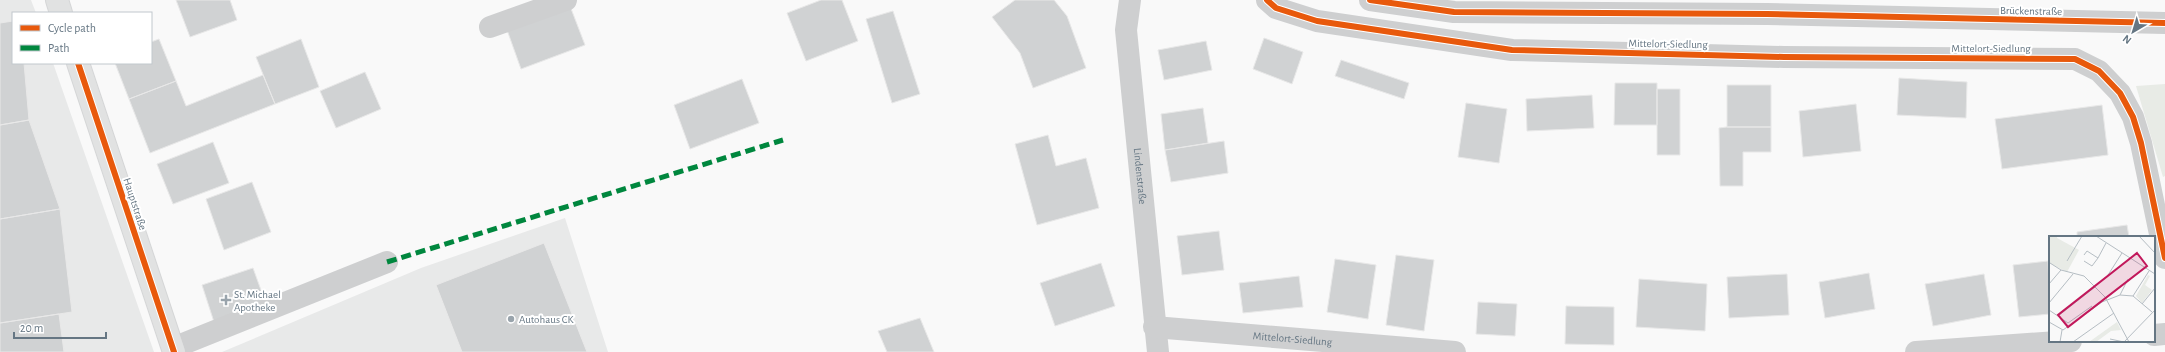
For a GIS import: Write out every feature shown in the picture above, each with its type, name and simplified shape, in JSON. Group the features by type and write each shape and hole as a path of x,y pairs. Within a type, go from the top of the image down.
{"main road":[{"path":"57,0 61,12"},
{"name":"Hauptstraße","path":"78,64 174,350"}],"street":[{"path":"490,28 566,0"},
{"name":"Lindenstraße","path":"1130,0 1126,30 1154,327 1158,352"},
{"name":"Mittelort-Siedlung","path":"1267,0 1276,8 1318,21 1512,50 1784,57 2074,59 2099,71 2120,93 2133,117 2141,143 2165,258"},
{"name":"Brückenstraße","path":"1370,0 1454,12 1767,14 2165,23"},
{"path":"174,350 387,262"},
{"name":"Mittelort-Siedlung","path":"1154,327 1455,352"},
{"path":"2155,335 2165,334"},
{"path":"1916,352 2057,342"}],"shaded area":[{"path":"0,0 31,0 36,12 12,12 12,64 53,64 154,352 0,352"},
{"path":"2165,84 2165,176 2163,177 2136,86"},
{"path":"565,218 608,352 222,352 421,268"}],"building":[{"path":"176,0 230,0 237,20 190,37"},
{"path":"821,0 842,0 858,41 806,61 787,13"},
{"path":"1015,0 1054,0 1067,16 1086,68 1033,88 1020,53 992,17"},
{"path":"570,6 585,45 521,69 507,30"},
{"path":"893,11 920,94 892,103 866,19"},
{"path":"12,21 12,64 24,64 29,120 0,125 0,23"},
{"path":"1264,38 1303,52 1292,84 1253,69"},
{"path":"159,39 176,81 129,99 115,64 152,64 152,42"},
{"path":"301,39 319,87 275,104 256,57"},
{"path":"1206,41 1212,70 1164,80 1158,50"},
{"path":"1341,60 1409,83 1404,99 1335,76"},
{"path":"365,72 381,109 336,128 320,91"},
{"path":"263,75 275,104 150,153 129,99 176,81 186,106"},
{"path":"1899,78 1967,82 1966,118 1897,115"},
{"path":"742,79 759,123 690,149 674,105"},
{"path":"1615,83 1657,83 1657,125 1614,125"},
{"path":"1727,85 1771,85 1771,127 1727,127"},
{"path":"1657,89 1680,89 1680,155 1657,155"},
{"path":"1592,95 1594,128 1527,131 1526,99"},
{"path":"1466,103 1507,109 1499,163 1458,157"},
{"path":"1856,104 1861,151 1803,157 1799,111"},
{"path":"2102,105 2108,155 2002,169 1995,119"},
{"path":"1203,108 1208,143 1165,150 1161,114"},
{"path":"29,120 60,209 0,219 0,125"},
{"path":"1771,127 1771,152 1743,152 1743,186 1720,186 1719,128"},
{"path":"1048,135 1056,166 1086,158 1099,208 1037,225 1015,144"},
{"path":"1224,141 1228,173 1171,182 1165,150"},
{"path":"213,142 229,183 173,204 157,164"},
{"path":"252,182 271,232 224,250 206,199"},
{"path":"60,209 72,312 0,323 0,219"},
{"path":"2127,225 2129,236 2077,236 2077,232"},
{"path":"1219,231 1224,270 1182,275 1177,236"},
{"name":"Autohaus CK","path":"544,243 587,352 462,352 436,285"},
{"path":"1396,255 1434,260 1424,331 1386,325"},
{"path":"1335,259 1376,265 1368,319 1327,312"},
{"path":"2048,261 2049,314 2019,317 2013,265"},
{"path":"1101,263 1115,306 1055,326 1040,283"},
{"path":"253,268 266,304 214,322 202,285"},
{"path":"1869,273 1875,309 1825,318 1819,282"},
{"path":"1787,274 1789,315 1729,318 1727,277"},
{"path":"1984,274 1991,315 1933,326 1925,284"},
{"path":"1299,276 1303,307 1243,313 1239,283"},
{"path":"1639,279 1707,284 1705,331 1636,327"},
{"path":"1478,302 1517,304 1515,336 1476,334"},
{"path":"1566,306 1614,307 1614,345 1565,344"},
{"path":"59,314 64,352 0,352 0,323"},
{"path":"920,318 934,352 887,352 878,331"}],"marked path":[{"path":"387,262 783,140"}],"cycle path":[{"path":"1267,0 1276,8 1317,21 1512,50 1784,57 2075,59 2099,71 2120,93 2133,117 2141,143 2165,258"},
{"path":"1370,0 1454,12 1767,14 2165,23"},
{"path":"78,64 174,352"}],"place":[{"name":"St. Michael Apotheke","path":"226,300"},
{"name":"Autohaus CK","path":"511,319"}]}
